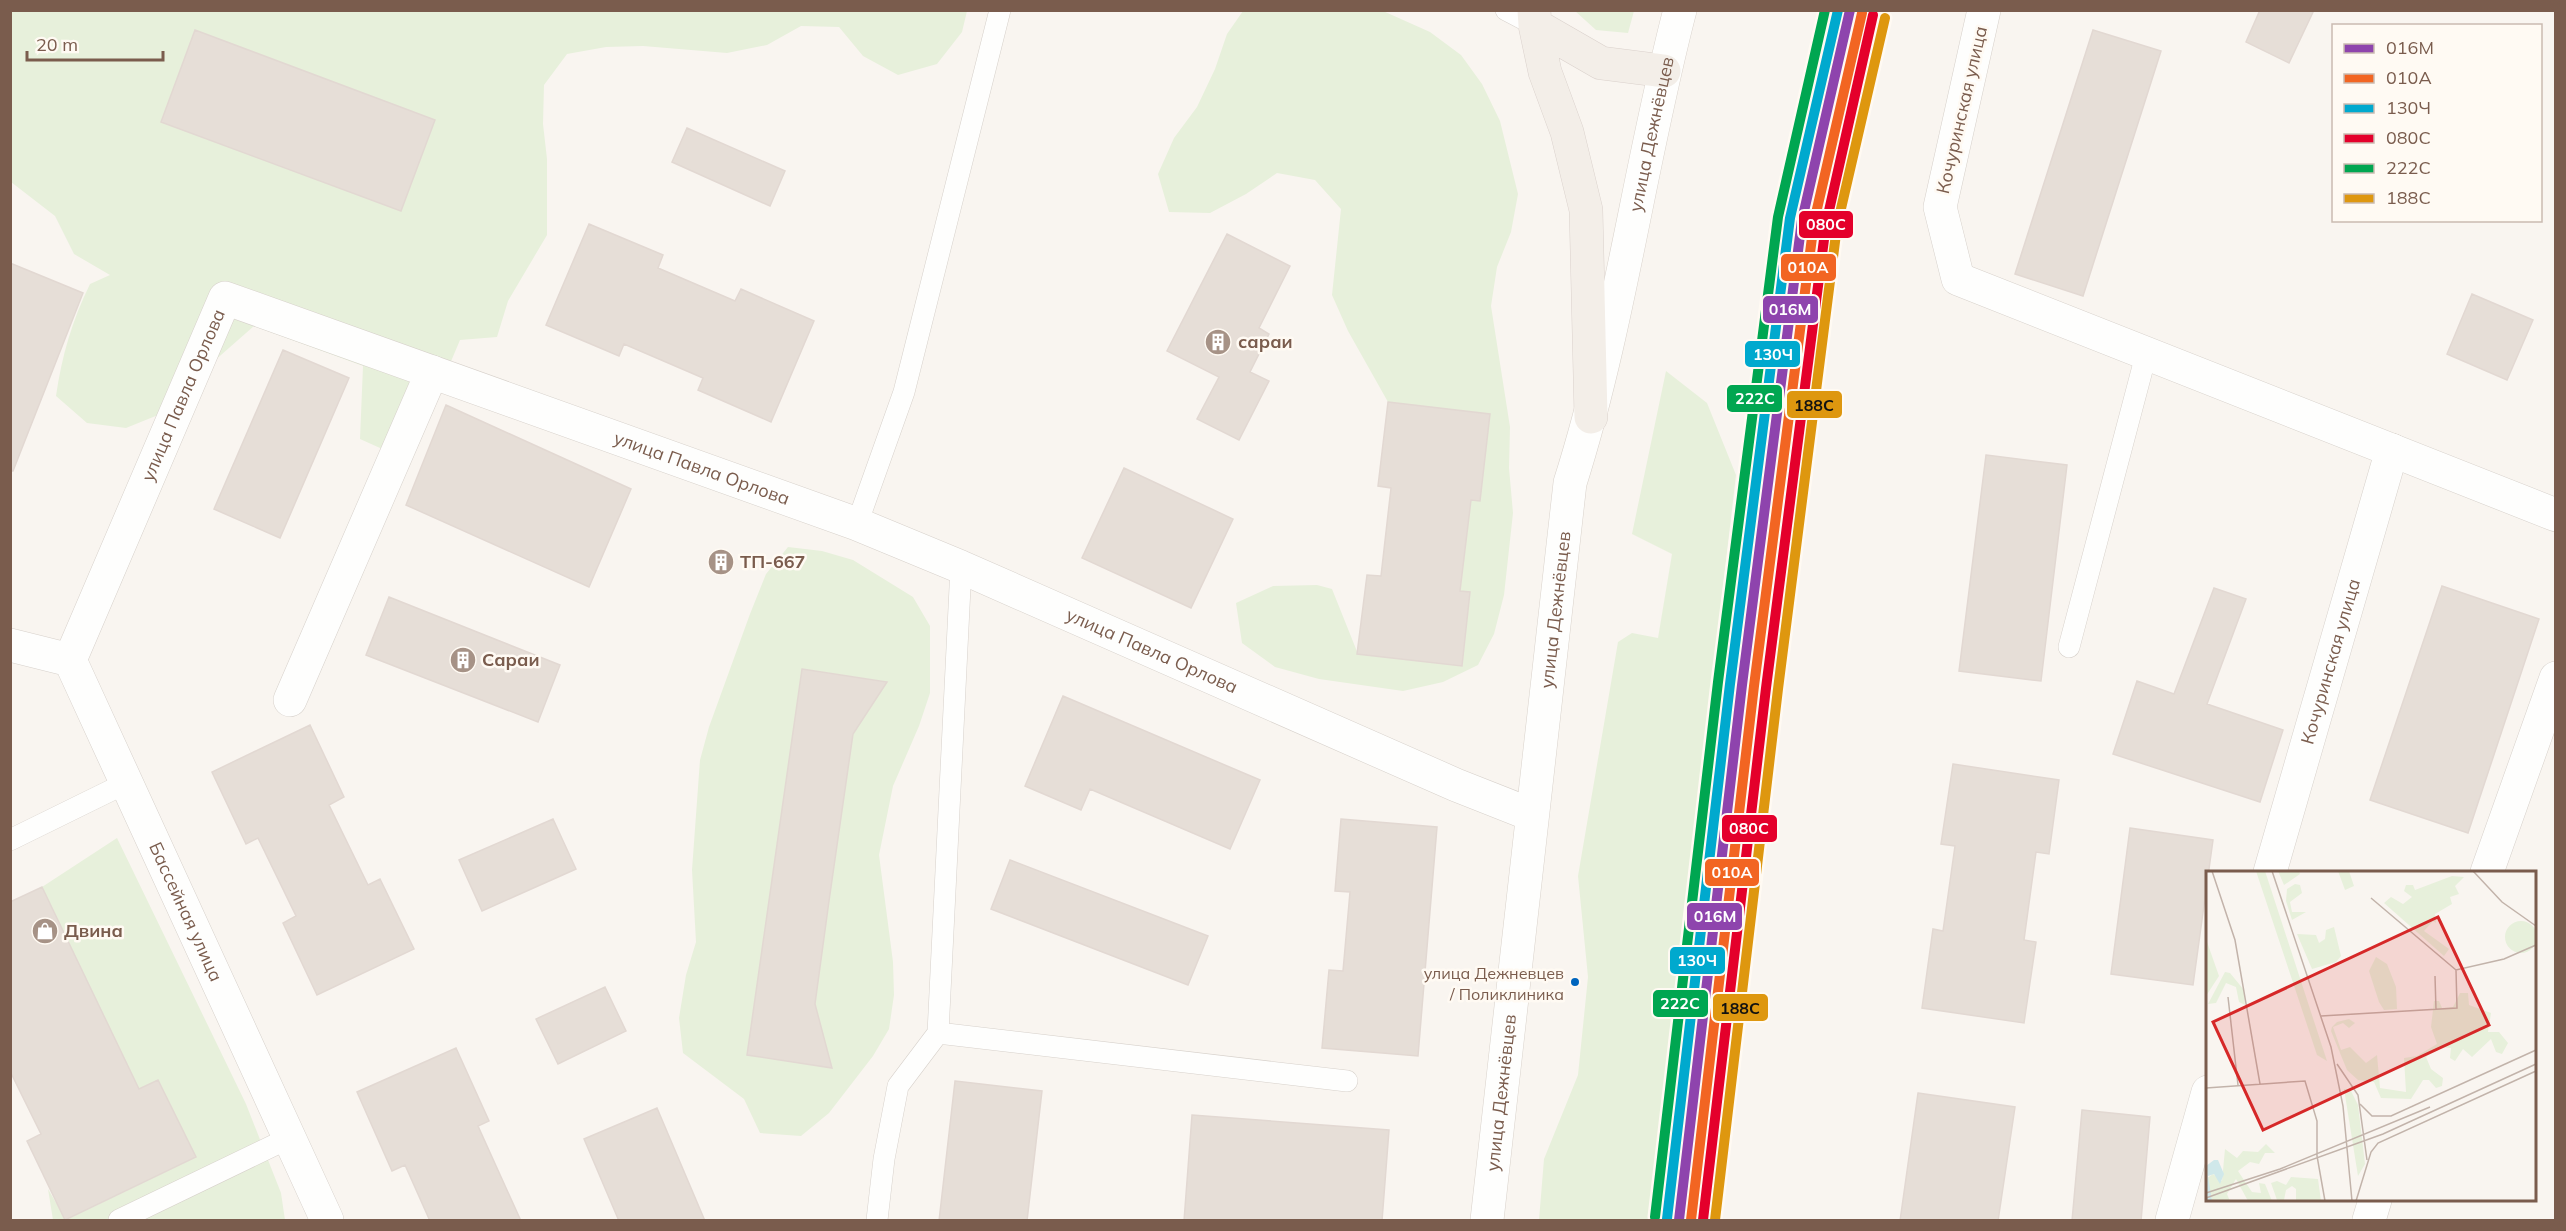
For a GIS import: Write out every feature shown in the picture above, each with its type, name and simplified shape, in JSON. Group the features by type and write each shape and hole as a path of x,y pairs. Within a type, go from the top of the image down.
{"main road":[{"path":"1534,18 1601,63 1664,71"},
{"path":"1534,18 1545,72 1567,132 1586,210 1591,417"}],"street":[{"name":"улица Дежнёвцев","path":"1487,1221 1570,483 1591,417 1664,71 1680,10"},
{"name":"Кочуринская улица","path":"1984,10 1940,207 1958,279 2146,355"},
{"name":"улица Павла Орлова","path":"70,660 225,298 856,524 961,567 1445,780 1532,815"},
{"path":"2146,355 2556,515"},
{"path":"290,700 432,372"},
{"name":"Кочуринская улица","path":"2271,871 2392,450"},
{"path":"10,645 70,660"},
{"name":"Бассейная улица","path":"70,660 327,1221"},
{"path":"2488,871 2556,678"},
{"path":"2172,1221 2206,1099"},
{"path":"2369,1221 2375,1201"}],"lane":[{"path":"856,524 904,392 1000,10"},
{"path":"1506,10 1534,18"},
{"path":"2069,647 2146,355"},
{"path":"877,1221 884,1159 898,1086 938,1033 961,567"},
{"path":"10,840 126,783"},
{"path":"938,1033 1347,1081"},
{"path":"119,1221 289,1138"}],"green space":[{"path":"11,11 967,11 962,32 937,64 898,75 863,56 839,27 801,26 767,45 727,53 643,46 606,47 567,54 544,85 547,235 508,301 497,337 460,340 409,461 360,439 363,366 254,326 188,384 163,413 126,428 87,423 56,396 68,338 90,284 110,275 74,254 55,216 11,182"},
{"path":"1243,11 1383,11 1430,32 1461,55 1482,84 1500,121 1518,194 1511,232 1497,267 1491,306 1510,427 1509,468 1513,513 1504,595 1494,634 1478,665 1443,682 1403,691 1319,679 1275,667 1242,643 1236,603 1273,586 1317,585 1332,589 1358,654 1462,666 1470,593 1460,591 1471,500 1480,500 1490,415 1388,402 1348,331 1332,295 1341,209 1315,180 1277,173 1246,194 1210,213 1169,212 1158,174 1174,138 1197,107 1215,69 1227,34"},
{"path":"1575,11 1634,11 1628,33 1596,30"},
{"path":"1666,371 1707,403 1736,475 1649,1220 1539,1220 1544,1159 1578,1075 1588,977 1578,876 1618,642 1632,633 1658,638 1672,554 1632,534"},
{"path":"788,547 822,551 853,560 913,597 930,626 930,693 919,726 893,786 879,855 893,962 894,995 889,1029 873,1056 829,1113 801,1136 760,1133 744,1099 683,1053 679,1018 686,975 696,942 692,870 700,760 709,727 766,574"},
{"path":"117,838 246,1104 281,1193 285,1220 66,1220 196,1157 158,1080 139,1089 42,887"},
{"path":"48,1189 66,1220 53,1220"}],"building":[{"path":"2260,10 2314,10 2289,63 2246,42"},
{"path":"195,30 435,120 401,211 161,122"},
{"path":"2093,30 2161,51 2083,296 2015,274"},
{"path":"687,128 785,171 770,206 672,162"},
{"path":"589,224 663,255 658,268 735,301 741,289 814,321 771,422 698,390 703,378 624,344 619,356 546,325"},
{"name":"сараи","path":"1227,234 1290,266 1259,328 1269,334 1250,372 1269,381 1239,440 1197,419 1219,377 1167,351"},
{"path":"10,263 83,293 13,471 10,471"},
{"path":"2472,294 2533,320 2507,380 2447,354"},
{"path":"283,350 349,378 280,538 214,509"},
{"path":"1388,402 1490,414 1480,501 1471,500 1460,591 1470,592 1462,666 1357,654 1367,575 1381,576 1391,488 1378,486"},
{"path":"446,405 631,489 589,587 406,505"},
{"path":"1986,455 2067,465 2041,681 1959,671"},
{"path":"1124,468 1233,519 1191,608 1082,558"},
{"path":"2442,586 2539,619 2468,833 2370,800"},
{"path":"2214,588 2246,599 2207,704 2283,730 2260,802 2113,754 2137,681 2174,694"},
{"name":"Сараи","path":"389,597 560,665 538,722 366,655"},
{"path":"802,669 887,682 853,734 829,901 815,1004 832,1068 747,1055"},
{"path":"1063,696 1260,780 1230,849 1090,789 1081,810 1025,786"},
{"path":"310,725 344,797 329,805 368,885 380,879 414,949 317,995 283,923 296,916 258,838 246,844 212,772"},
{"path":"1953,764 2059,780 2049,854 2036,852 2024,940 2036,942 2024,1023 1922,1008 1933,929 1943,931 1955,846 1941,844"},
{"path":"553,819 576,869 482,911 459,860"},
{"path":"1341,819 1437,827 1418,1056 1322,1048 1329,970 1343,971 1350,892 1335,891"},
{"path":"2130,828 2213,840 2209,871 2206,871 2206,891 2193,985 2111,974"},
{"path":"1010,860 1208,936 1188,985 991,909"},
{"path":"42,887 139,1089 158,1080 196,1157 65,1220 27,1141 41,1134 10,1071 10,902"},
{"path":"605,987 626,1031 558,1064 536,1019"},
{"path":"456,1048 489,1121 478,1126 521,1221 430,1221 405,1165 392,1171 357,1092"},
{"path":"955,1081 1042,1091 1027,1221 939,1221"},
{"path":"1918,1093 2015,1107 1998,1221 1900,1221"},
{"path":"657,1108 705,1221 619,1221 584,1139"},
{"path":"2082,1110 2150,1117 2141,1221 2072,1221"},
{"path":"1192,1115 1389,1130 1382,1221 1184,1221"}],"transit line":[{"name":"222С","path":"1655,1217 1718,682 1778,217 1825,10"},
{"name":"130Ч","path":"1667,1219 1730,684 1790,218 1838,10"},
{"name":"016М","path":"1679,1220 1742,685 1802,220 1850,10"},
{"name":"010А","path":"1691,1220 1754,686 1814,222 1862,13"},
{"name":"080С","path":"1703,1220 1766,688 1826,224 1873,15"},
{"name":"188С","path":"1715,1220 1778,689 1837,226 1885,18"}],"place":[{"name":"сараи","path":"1218,342"},
{"name":"ТП-667","path":"721,562"},
{"name":"Сараи","path":"463,660"},
{"name":"Двина","path":"45,931"},
{"name":"улица Дежневцев / Поликлиника","path":"1575,982"}]}
